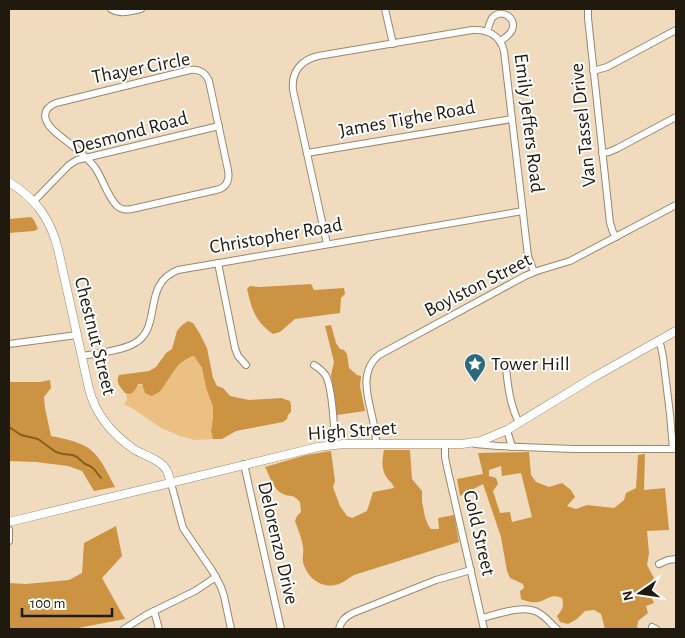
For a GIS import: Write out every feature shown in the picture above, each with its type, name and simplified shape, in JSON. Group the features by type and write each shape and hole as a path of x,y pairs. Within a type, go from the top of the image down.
{"main road":[{"name":"Chestnut Street","path":"9,182 34,201 46,217 55,238 93,404 111,430 121,439 164,466 171,483"},
{"path":"470,443 487,439 507,430 676,331"},
{"name":"High Street","path":"9,522 244,464 335,444 470,443"}],"street":[{"path":"111,9 122,12 141,9"},
{"path":"386,9 393,44"},
{"name":"Van Tassel Drive","path":"588,9 610,223 616,237"},
{"path":"327,244 292,86 297,68 303,62 314,57 472,30 487,31 493,17 501,14 508,15 512,21 512,29 500,42"},
{"path":"593,71 607,67 676,30"},
{"name":"Emily Jeffers Road","path":"487,31 500,42 505,54 528,256 534,272"},
{"name":"Thayer Circle","path":"196,70 204,73 208,78 219,126 229,177 224,187 132,209 123,209 114,202 96,169 56,133 48,124 45,114 48,107 53,104 196,70"},
{"path":"602,153 612,151 676,117"},
{"name":"James Tighe Road","path":"307,153 512,119"},
{"name":"Desmond Road","path":"34,201 77,160 219,126"},
{"name":"Boylston Street","path":"376,444 376,433 366,380 369,367 376,357 534,272 570,261 676,204"},
{"name":"Christopher Road","path":"82,356 123,347 135,343 141,338 149,323 160,283 171,273 178,270 523,211"},
{"path":"218,263 235,348 238,356 246,365"},
{"path":"9,344 77,335"},
{"path":"659,341 662,347 675,449"},
{"path":"314,365 323,372 328,383 332,404 335,444"},
{"path":"506,368 510,400 519,423"},
{"path":"507,430 512,447"},
{"name":"High Street","path":"470,443 512,447 675,449"},
{"name":"Gold Street","path":"445,444 447,468 484,629"},
{"name":"Delorenzo Drive","path":"244,464 281,629"},
{"path":"171,483 183,528 216,577 224,596 232,629"},
{"path":"9,530 9,541"},
{"path":"659,564 676,559"},
{"path":"339,629 340,623 344,618 353,612 430,582 471,570"},
{"path":"124,629 154,611 195,591 216,577"},
{"path":"482,618 526,608 541,615 557,629"},
{"path":"154,611 159,629"}],"shaded area":[{"path":"31,217 38,229 9,233 9,219"},
{"path":"311,284 314,290 344,288 345,294 341,298 340,313 295,319 280,332 273,334 258,320 247,289 250,286"},
{"path":"188,321 193,323 207,348 213,378 217,386 223,388 230,396 249,400 281,398 290,401 291,412 287,419 283,422 236,431 222,439 213,439 211,431 213,407 206,388 202,368 194,356 179,365 157,393 151,396 145,393 142,384 138,384 131,394 125,393 118,382 119,375 149,371 156,367 166,353 172,349 177,331"},
{"path":"331,325 336,343 347,354 349,368 361,376 360,386 365,411 337,415 331,375 334,362 325,326"},
{"path":"194,356 202,368 206,388 213,407 211,431 213,439 195,440 180,436 161,428 124,404 127,400 126,393 131,393 135,390 137,384 160,391 170,375 185,359"},
{"path":"50,380 51,388 44,397 51,436 76,442 92,451 103,465 115,487 94,491 82,471 68,466 9,461 9,382 40,382"},
{"path":"384,450 410,450 412,479 422,491 422,502 428,525 431,529 439,529 438,518 454,515 459,542 354,575 335,585 317,582 308,574 303,562 301,537 295,521 301,512 300,502 277,489 265,467 306,455 331,451 335,481 333,487 340,506 347,516 352,518 367,511 373,492 394,488 383,468"},
{"path":"529,452 531,475 536,482 549,487 562,483 571,490 575,497 567,506 576,509 587,505 614,508 624,500 626,493 636,488 638,455 645,454 644,490 665,488 669,530 647,531 649,553 647,565 654,578 649,590 654,603 646,606 648,613 638,621 637,629 605,629 601,614 594,610 585,611 568,624 560,622 557,616 561,611 562,598 552,597 536,602 521,599 520,591 524,588 523,584 510,578 507,571 501,537 483,484 460,496 457,479 483,474 478,453","holes":["501,466 502,476 521,473 532,517 512,522 510,512 500,513 493,491 498,484 496,478 489,476 489,470"]},
{"path":"116,526 122,556 102,578 125,619 73,629 9,629 9,583 26,584 69,580 82,573 84,543"}],"waterway":[{"path":"9,427 21,435 38,439 56,452 77,457 94,469 101,478"}],"place":[{"name":"Tower Hill","path":"475,383"}]}
